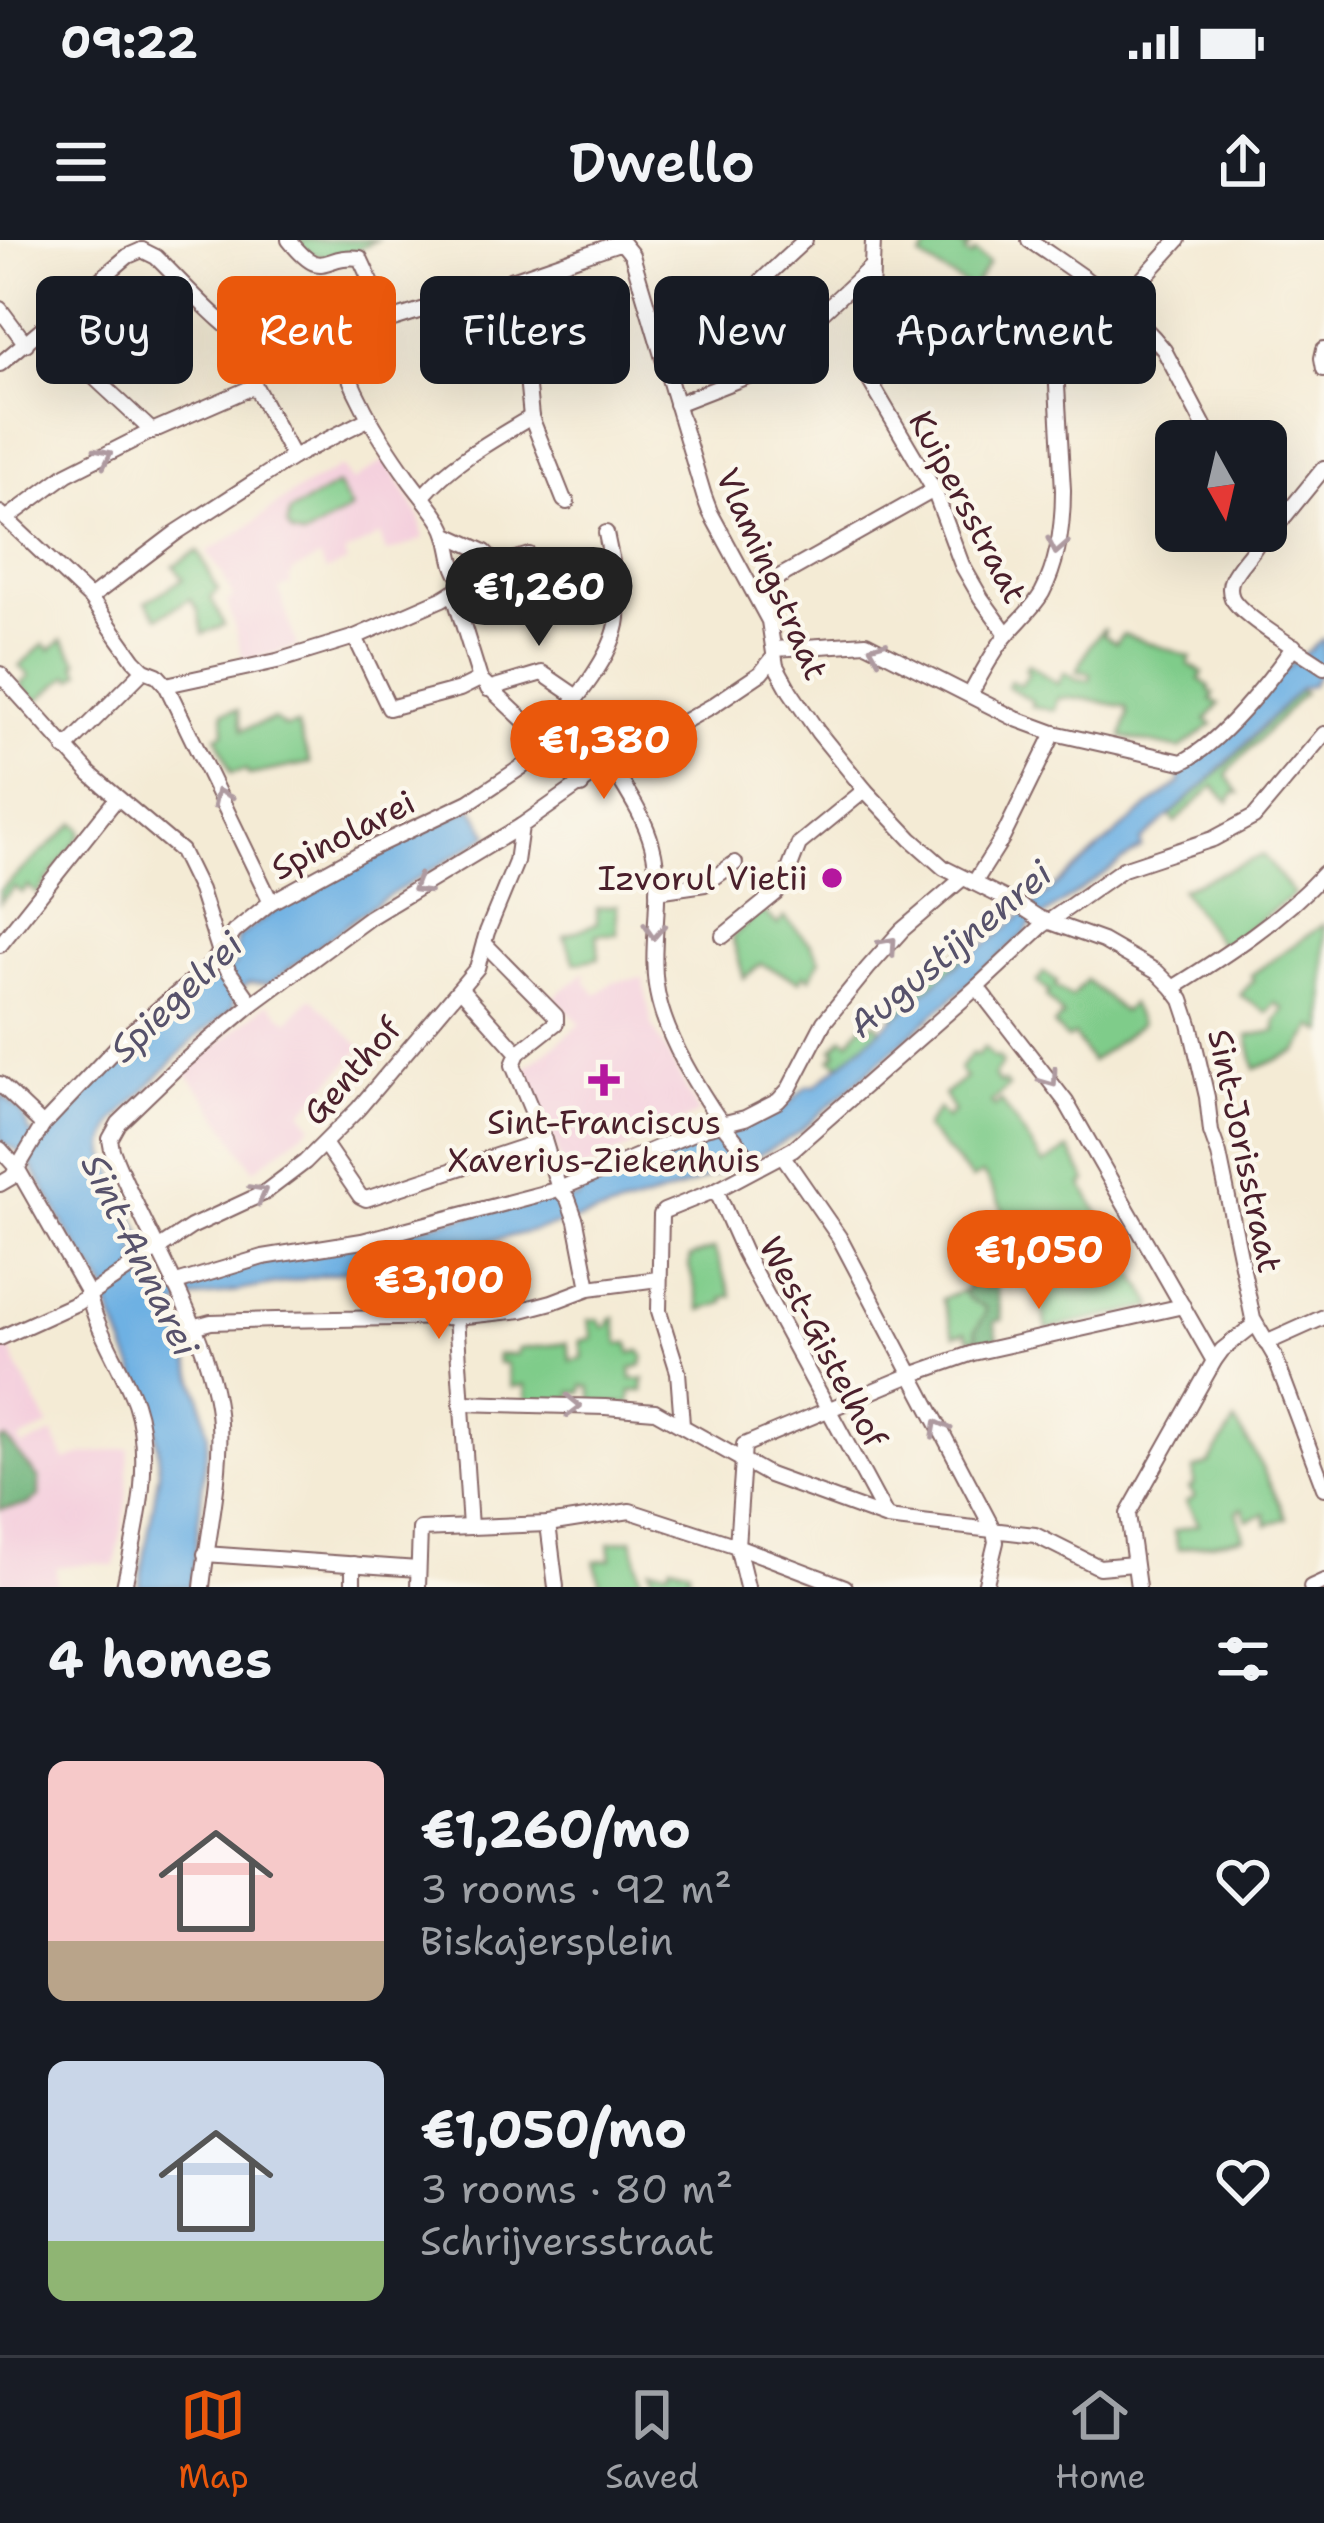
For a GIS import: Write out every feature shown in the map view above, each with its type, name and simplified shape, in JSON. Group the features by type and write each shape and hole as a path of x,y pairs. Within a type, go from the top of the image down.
{"street":[{"path":"289,240 314,264 360,258 368,276"},
{"path":"766,276 806,240"},
{"name":"Kuipersstraat","path":"873,240 868,378 934,490 962,565 1007,634"},
{"path":"1029,240 1082,276"},
{"path":"1145,276 1178,240"},
{"path":"521,276 623,242"},
{"name":"Vlamingstraat","path":"623,242 632,255 710,512 770,622 783,679 818,732 927,854 944,868 1044,920"},
{"path":"105,276 143,245 217,313"},
{"path":"676,404 758,372 872,266"},
{"path":"0,309 26,344"},
{"path":"0,364 36,335"},
{"path":"1156,340 1201,420"},
{"path":"1324,349 1324,369"},
{"path":"101,384 152,431"},
{"path":"352,384 368,419 448,535 484,684 547,742 581,786"},
{"path":"528,384 531,417 567,502"},
{"path":"970,695 1007,634 1030,612 1055,560 1063,512 1057,384"},
{"path":"272,902 166,686 157,675 144,670 90,598 3,516 68,474 255,386 293,457"},
{"path":"423,496 483,445 531,417"},
{"path":"90,598 176,532 293,457 368,419"},
{"path":"1287,513 1324,468"},
{"path":"754,591 934,490"},
{"name":"Spinolarei","path":"0,1184 12,1177 40,1130 130,1033 211,965 234,932 272,902 359,854 470,802 547,742 613,638 618,617 606,533"},
{"path":"448,535 485,552 497,566"},
{"path":"1252,552 1231,582 1233,600 1324,667"},
{"path":"166,686 277,661 355,637 497,566 530,555"},
{"path":"355,637 389,708 542,673 577,697"},
{"path":"202,1587 219,1428 207,1361 119,1170 110,1139 119,1123 176,1068 252,1004 370,917 521,826 610,763 712,706 761,673 775,653 866,643 1054,733 1182,762 1221,730 1298,649"},
{"path":"65,748 144,670"},
{"path":"3,677 65,748 182,851 228,970 252,1004"},
{"path":"173,1284 263,1257 362,1241 560,1193 705,1128 727,1128 778,1101 824,1022 868,968 902,930 969,880 1003,838 1054,733"},
{"path":"682,1424 678,1372 659,1311 664,1211 716,1190 754,1164 784,1156 977,987 1044,920 1123,868 1213,839 1254,817 1324,734"},
{"path":"610,763 652,845 653,948 660,1007 688,1066 754,1164"},
{"path":"723,935 776,893 800,844 866,790"},
{"path":"0,945 117,798"},
{"name":"Genthof","path":"2,1333 77,1303 191,1226 264,1193 325,1145 477,968 516,862 521,826"},
{"path":"656,891 705,884 734,863"},
{"path":"1044,920 1114,946 1173,988 1280,915 1324,873"},
{"path":"484,943 556,1016 556,1023 518,1053 513,1065 560,1193 576,1221 589,1288"},
{"path":"977,987 1066,1102 1214,1361"},
{"name":"Sint-Jorisstraat","path":"1173,988 1182,1000 1193,1036 1256,1324 1274,1355 1324,1488"},
{"path":"461,989 518,1053"},
{"path":"0,1084 40,1130"},
{"path":"325,1145 366,1199 544,1140"},
{"path":"0,1149 21,1162 88,1293 139,1416 142,1470 124,1587"},
{"path":"784,1156 839,1237 994,1531 996,1542 985,1587"},
{"name":"West-Gistelhof","path":"716,1190 753,1272 886,1518"},
{"path":"193,1327 211,1322 456,1318 522,1310 589,1288 658,1279"},
{"path":"747,1587 737,1546 744,1445 974,1353 1184,1306"},
{"path":"1266,1342 1324,1317"},
{"path":"456,1318 470,1527"},
{"path":"1138,1587 1128,1514 1214,1361 1256,1324"},
{"path":"461,1402 655,1412 769,1474 886,1518 1035,1535 1099,1567 1133,1564"},
{"path":"418,1587 420,1529 548,1524 630,1511 845,1587"},
{"path":"548,1524 556,1587"},
{"path":"206,1554 418,1569"},
{"path":"353,1564 353,1587"},
{"path":"1311,1587 1324,1581"}],"shaded area":[{"path":"386,459 420,518 423,539 386,553 380,535 344,554 347,562 326,571 319,558 292,572 291,584 279,589 297,647 244,661 227,601 233,598 207,552 290,495 341,467 352,482"},
{"name":"Sint-Franciscus Xaverius-Ziekenhuis","path":"585,972 596,995 613,982 643,978 652,1025 699,1113 565,1179 555,1143 522,1071 581,1024 554,997"},
{"path":"311,997 362,1048 302,1112 312,1125 254,1170 184,1072 268,1003 288,1021"},
{"path":"10,1347 49,1426 19,1440 22,1447 53,1434 65,1461 129,1448 126,1507 115,1566 56,1567 57,1587 0,1587 0,1349"}],"green space":[{"path":"295,240 376,240 344,255 323,257"},
{"path":"942,240 964,247 969,241 965,253 970,257 975,252 989,263 980,276 951,276 921,258 931,242 938,246"},
{"path":"337,485 351,509 304,537 292,533 287,526 290,512"},
{"path":"198,551 218,590 211,598 224,625 203,634 198,610 190,599 158,617 146,602 183,579 174,566"},
{"path":"1103,629 1103,635 1116,643 1123,634 1191,657 1188,664 1203,673 1199,679 1214,694 1211,700 1219,704 1206,720 1213,724 1180,749 1122,737 1126,707 1058,698 1052,710 1031,706 1032,701 1007,686 1010,681 1021,685 1029,673 1028,664 1058,684 1064,672 1090,680 1091,673 1077,671"},
{"path":"62,640 81,673 73,679 69,675 37,701 21,685 30,676 19,666 44,644 50,650"},
{"path":"1299,690 1304,693 1228,772 1239,793 1229,802 1214,786 1175,822 1170,816"},
{"path":"238,710 242,730 274,719 285,727 297,725 310,763 249,775 246,770 231,773 217,736 224,733 223,712"},
{"path":"75,823 81,835 37,894 28,886 22,893 14,887 0,903 0,890"},
{"path":"1263,855 1294,895 1222,947 1181,889"},
{"path":"617,905 617,934 597,934 599,958 575,963 564,936 597,923 597,908"},
{"path":"762,910 778,925 784,917 811,944 820,960 810,978 804,974 800,981 761,964 744,978 732,937"},
{"path":"1324,924 1324,1032 1314,1026 1298,1051 1255,1069 1248,1036 1276,1031 1284,1009 1275,1003 1267,1013 1240,995 1254,980 1251,975"},
{"path":"958,952 963,959 895,1017 888,1009 944,957 948,960"},
{"path":"1044,972 1057,981 1055,987 1072,997 1086,980 1123,1012 1131,1004 1141,1024 1091,1062 1074,1035 1067,1039 1054,1025 1063,1016 1037,982"},
{"path":"865,1022 870,1026 875,1022 881,1029 842,1065 831,1059 843,1037 849,1041"},
{"path":"984,1047 1003,1063 994,1076 1008,1087 991,1103 995,1107 1001,1101 1044,1164 1069,1149 1087,1181 1082,1185 1154,1307 1047,1329 1030,1260 986,1178 982,1174 972,1179 925,1128 938,1109 946,1118 954,1112 944,1095 966,1078 959,1069"},
{"path":"714,1249 732,1296 701,1310 690,1257"},
{"path":"971,1277 986,1288 996,1284 1002,1320 994,1322 998,1339 978,1344 966,1332 954,1335 942,1299 968,1289 966,1279"},
{"path":"971,1277 986,1288 996,1284 1002,1320 994,1322 998,1339 979,1344 975,1330 986,1308 963,1291 969,1289 966,1279"},
{"path":"615,1318 619,1344 629,1343 631,1353 640,1351 644,1356 642,1365 631,1369 632,1379 644,1379 643,1391 631,1391 630,1404 593,1403 590,1387 583,1386 582,1392 572,1392 571,1402 527,1401 525,1385 511,1387 506,1363 498,1363 497,1355 567,1343 571,1361 583,1358 580,1341 593,1338 588,1320 598,1319 604,1328"},
{"path":"1235,1422 1287,1518 1267,1525 1265,1514 1247,1520 1243,1508 1237,1511 1244,1537 1178,1549 1174,1531 1199,1524 1186,1502 1195,1497 1189,1488 1194,1485 1194,1469 1209,1463"},
{"path":"6,1439 39,1479 39,1497 27,1505 0,1509 0,1440"},
{"path":"632,1539 643,1587 600,1586 595,1561 611,1559 609,1543"},
{"path":"671,1564 689,1569 689,1579 699,1581 698,1587 655,1587 650,1568 669,1570"}],"water":[{"path":"1324,639 1324,667 1311,686 1301,688 1141,841 1142,847 1029,926 798,1133 727,1170 614,1210 422,1256 193,1299 172,1308 208,1435 193,1573 190,1587 139,1587 159,1472 154,1420 106,1300 107,1291 69,1234 30,1158 0,1141 0,1093 22,1112 29,1132 42,1139 147,1024 207,975 220,975 235,965 237,938 298,894 472,807 489,835 367,909 269,984 249,983 234,994 232,1009 193,1040 114,1122 106,1154 142,1235 135,1255 164,1292 218,1273 545,1198 578,1198 581,1192 781,1111 807,1086 815,1086 1180,783 1180,774 1292,663"}],"place":[{"name":"Izvorul Vietii","path":"832,878"},
{"name":"Sint-Franciscus Xaverius-Ziekenhuis","path":"604,1080"}],"water label":[{"name":"Augustijnenrei","path":"950,949"},
{"name":"Spiegelrei","path":"176,997"},
{"name":"Sint-Annarei","path":"140,1255"}]}
